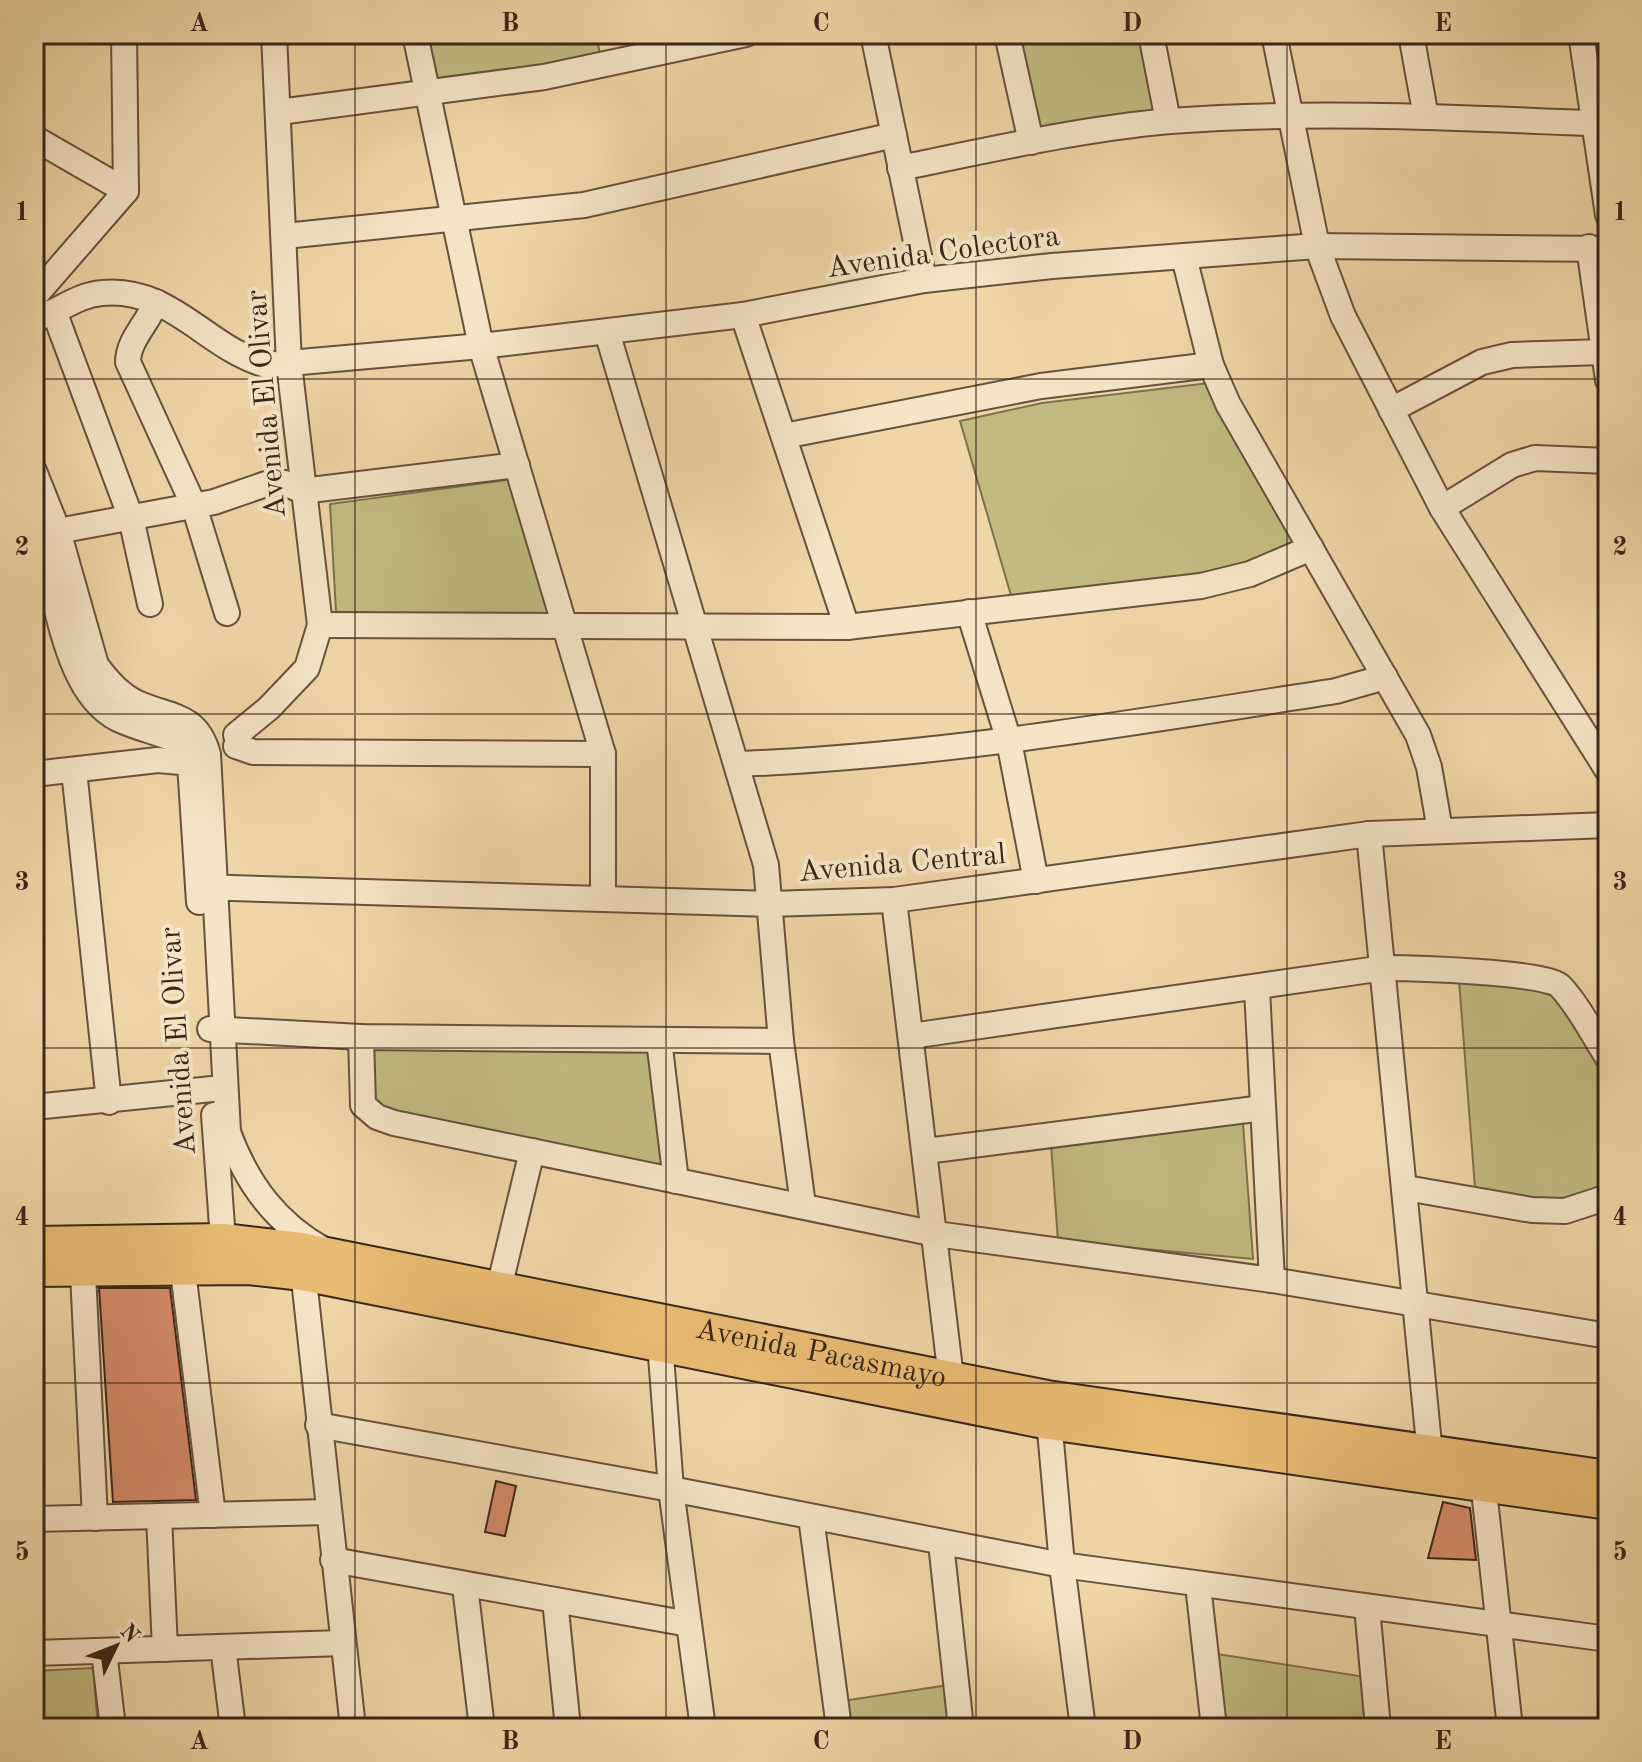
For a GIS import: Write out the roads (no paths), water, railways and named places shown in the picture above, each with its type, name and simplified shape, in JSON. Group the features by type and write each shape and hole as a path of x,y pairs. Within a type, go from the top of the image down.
{"main road":[{"name":"Avenida Pacasmayo","path":"34,1243 82,1256 180,1255 223,1240 302,1261 1048,1410 1482,1474 1608,1503"},
{"path":"180,1255 248,1268 302,1261"},
{"name":"Avenida Pacasmayo","path":"302,1261 333,1255 499,1288 659,1332 951,1378 1048,1410 1430,1454 1482,1474 1608,1477"},
{"path":"34,1270 82,1256"}],"street":[{"path":"34,297 44,268 126,191 124,34"},
{"name":"Avenida El Olivar","path":"223,1240 212,1089 215,1029 206,888 211,745 269,708 307,668 320,625 289,364 274,34"},
{"path":"415,34 425,94 481,346 603,754 603,899"},
{"path":"279,112 544,77 746,34"},
{"path":"873,34 924,280"},
{"path":"1007,34 1031,142"},
{"path":"1151,34 1168,121"},
{"path":"1274,34 1288,116 1317,246 1343,316 1442,508 1608,771"},
{"path":"1411,34 1426,117"},
{"path":"1581,34 1601,123 1608,215"},
{"path":"900,168 1031,142 1168,121 1288,116 1601,123"},
{"path":"285,236 584,205 894,135"},
{"path":"34,138 126,191"},
{"name":"Avenida Colectora","path":"44,316 71,301 99,293 124,292 177,310 243,359 267,365 481,346 743,315 924,280 1184,257 1317,246 1599,248"},
{"path":"1599,248 1608,380"},
{"path":"1184,257 1211,365 1228,404 1418,735 1429,767 1440,830"},
{"path":"156,302 147,324 128,348 128,362 194,506 227,613"},
{"path":"743,315 847,627"},
{"path":"44,316 131,518 150,604"},
{"path":"607,332 766,865 781,1041 803,1205"},
{"path":"1391,410 1482,362 1512,355 1604,352"},
{"path":"784,436 1041,386 1211,365"},
{"path":"1442,508 1512,465 1535,458 1608,461"},
{"path":"46,531 194,506 266,484 285,483 302,491 517,465"},
{"path":"34,471 46,531 96,665 108,682 134,702 189,721 211,745"},
{"path":"320,625 566,624 697,629 847,627 1201,586 1250,574 1311,548"},
{"path":"969,612 1009,741 1036,881"},
{"path":"738,764 855,759 1009,741 1336,691 1385,677"},
{"path":"34,774 158,760 211,745 253,752 603,754"},
{"path":"74,770 109,1102"},
{"name":"Avenida Central","path":"206,888 770,904 894,900 1369,834 1608,825"},
{"path":"1369,834 1430,1454"},
{"path":"894,900 951,1378"},
{"path":"911,1036 1257,989 1384,968 1540,978 1559,984 1608,1058"},
{"path":"1257,989 1272,1280"},
{"path":"333,1255 302,1238 274,1213 239,1162 228,1132 215,1029 361,1037 781,1041"},
{"path":"361,1037 363,1105 377,1117 936,1234 1272,1280 1608,1336"},
{"path":"659,1040 676,1181"},
{"path":"34,1107 109,1102 212,1089"},
{"path":"926,1151 1263,1108"},
{"path":"499,1288 532,1151"},
{"path":"1406,1188 1532,1210 1565,1211 1608,1197"},
{"path":"180,1255 213,1515"},
{"path":"82,1256 95,1518"},
{"path":"302,1261 353,1728"},
{"path":"659,1332 671,1489 703,1728"},
{"path":"1048,1410 1062,1565 1083,1728"},
{"path":"318,1425 1062,1565 1608,1639"},
{"path":"1482,1474 1510,1728"},
{"path":"34,1519 328,1512"},
{"path":"159,1516 165,1649"},
{"path":"811,1517 839,1728"},
{"path":"941,1543 961,1728"},
{"path":"333,1560 689,1624"},
{"path":"1198,1585 1214,1728"},
{"path":"465,1586 482,1728"},
{"path":"555,1600 568,1728"},
{"path":"1367,1607 1378,1728"},
{"path":"34,1653 343,1643"},
{"path":"223,1647 233,1728"},
{"path":"104,1651 113,1728"}]}
